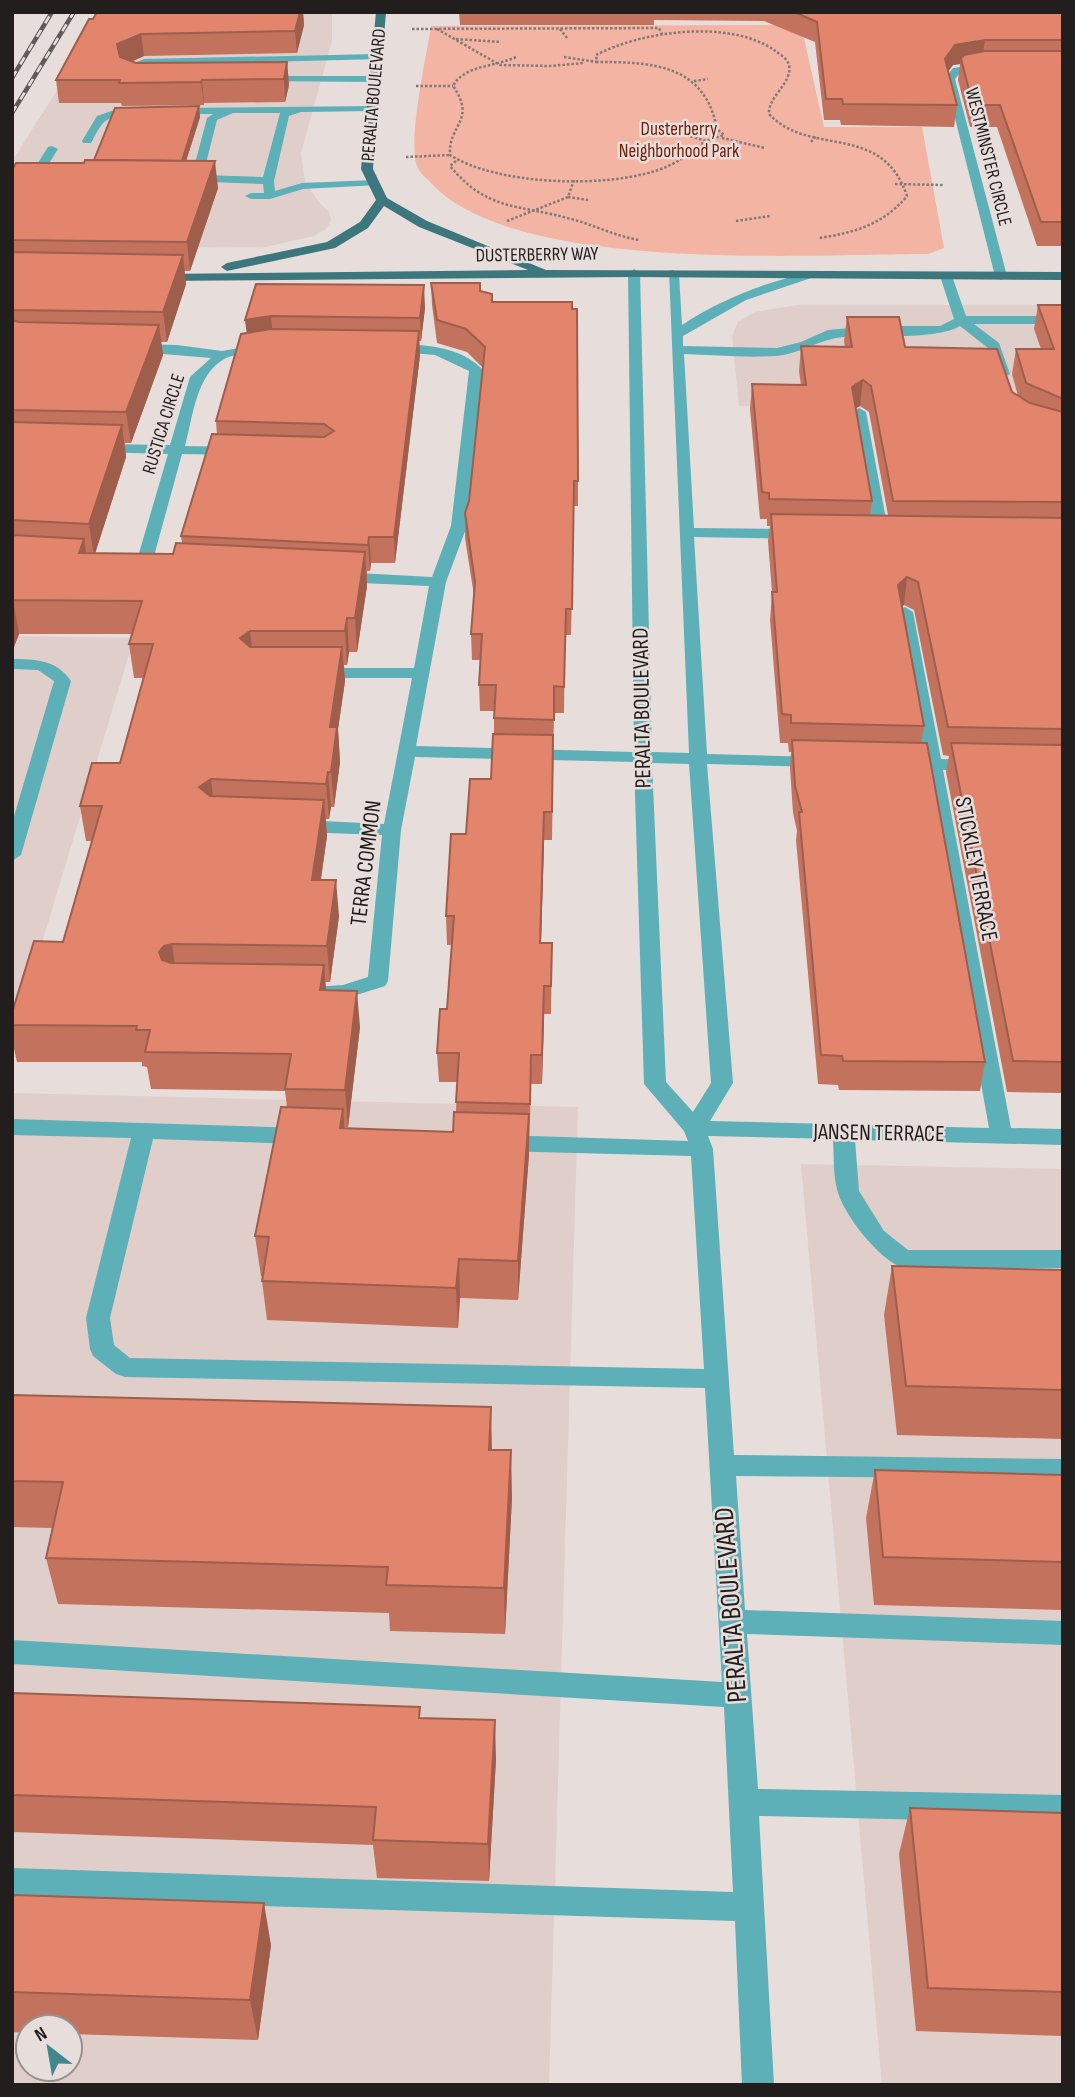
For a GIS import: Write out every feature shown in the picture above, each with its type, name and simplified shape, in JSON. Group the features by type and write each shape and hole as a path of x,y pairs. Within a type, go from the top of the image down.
{"main road":[{"name":"PERALTA BOULEVARD","path":"381,12 367,169 382,200"},
{"path":"382,200 422,224 550,275"},
{"name":"DUSTERBERRY WAY","path":"382,200 364,226 331,245 268,260 150,278 634,273 1063,276"}],"street":[{"path":"139,80 128,75 127,68 144,62 377,57"},
{"name":"WESTMINSTER CIRCLE","path":"995,66 957,70 950,79 1001,276"},
{"path":"246,79 375,79"},
{"path":"87,141 101,118 117,112 373,107"},
{"path":"270,197 268,181 284,114 303,109"},
{"path":"197,177 212,118 231,110"},
{"path":"52,149 37,174 47,181 61,181"},
{"path":"170,182 197,177 205,180 268,181"},
{"path":"251,196 270,197 302,187 374,183"},
{"name":"PERALTA BOULEVARD","path":"634,273 643,758 655,1084 698,1139 723,1465 758,2085"},
{"path":"673,274 698,759 722,1083 698,1139"},
{"path":"676,343 704,315 731,300 772,285 814,275"},
{"path":"946,276 961,320 994,346 1006,385"},
{"path":"676,343 777,352 806,345 828,334 872,330 943,330 961,320 1063,320"},
{"path":"121,347 177,349 222,355 273,346"},
{"path":"377,347 430,348 460,358 476,370 459,526 438,582 406,751 838,762"},
{"name":"RUSTICA CIRCLE","path":"143,567 179,449 197,377 222,355"},
{"path":"859,412 882,535"},
{"path":"82,448 246,452"},
{"path":"687,532 817,534"},
{"path":"317,576 438,582"},
{"name":"STICKLEY TERRACE","path":"905,612 1001,1135"},
{"path":"12,664 39,664 57,672 63,681 12,855"},
{"path":"296,673 420,673"},
{"name":"TERRA COMMON","path":"302,992 344,992 378,981 392,830 406,751"},
{"path":"878,763 997,765"},
{"path":"283,825 392,830"},
{"path":"12,1128 321,1137"},
{"path":"144,1131 98,1318 102,1349 125,1367 717,1379"},
{"path":"843,1133 848,1191 876,1237 903,1259 1063,1259"},
{"name":"JANSEN TERRACE","path":"485,1142 698,1139 843,1133 1063,1137"},
{"path":"723,1465 1063,1469"},
{"path":"732,1621 1063,1633"},
{"path":"12,1652 737,1695"},
{"path":"744,1802 1063,1809"},
{"path":"12,1883 748,1907"}],"path":[{"path":"380,30 659,27 662,34"},
{"path":"560,28 568,38"},
{"path":"436,29 500,65"},
{"path":"597,62 596,55 607,47 640,37 662,34 723,35 760,44 780,54 787,60 788,75 768,105 768,113 773,120 785,127 856,146 900,173 905,184 907,196 892,215 855,232 812,239"},
{"path":"453,38 501,42"},
{"path":"500,65 516,57"},
{"path":"564,57 597,62"},
{"path":"703,141 702,146 673,164 651,173 620,179 574,180 488,173 456,161 450,155 449,140 463,123 465,109 453,86 456,78 464,72 500,65 643,63 679,73 693,81 710,98 716,111 717,129"},
{"path":"693,81 708,79"},
{"path":"416,86 453,86"},
{"path":"722,138 724,133 717,129 699,128 688,132 692,139 703,141 722,138 765,148"},
{"path":"811,142 816,136"},
{"path":"406,157 450,155"},
{"path":"456,161 450,166 458,177 483,198 500,205 570,219 641,240"},
{"path":"568,197 574,180"},
{"path":"895,184 977,185"},
{"path":"507,221 568,197 588,200"},
{"path":"736,221 770,216"},
{"path":"820,229 822,238"}],"shaded area":[{"path":"107,12 332,12 332,41 301,153 305,181 329,212 331,220 327,228 314,236 265,247 12,248 12,161"},
{"path":"798,305 1063,305 1063,500 989,410 739,406 732,336 738,322 755,312"},
{"path":"12,636 134,638 12,1042"},
{"path":"12,1093 578,1107 549,2085 12,2085"},
{"path":"801,1164 1063,1169 1063,2085 882,2085"}],"green space":[{"name":"Dusterberry Neighborhood Park","path":"801,25 824,127 922,127 944,248 928,254 740,256 594,246 528,233 473,213 432,184 418,168 414,140 431,26"}],"building":[{"path":"97,12 300,12 295,31 141,34 117,44 120,57 136,63 287,62 284,79 119,83 120,80 56,80 89,19 93,19"},
{"path":"794,12 1063,12 1063,40 985,40 955,45 945,59 957,105 843,104 842,99 826,99 817,22"},
{"path":"985,51 1063,51 1063,222 1041,222 1000,105 973,105 961,59 964,55"},
{"path":"199,106 182,161 94,160 115,108"},
{"path":"85,160 215,161 187,242 12,240 12,170 16,163 84,163"},
{"path":"12,252 183,255 163,312 12,310"},
{"path":"431,283 480,283 480,291 492,294 492,302 572,302 572,309 577,309 578,481 574,481 572,609 566,609 564,687 554,686 554,720 494,718 496,685 479,685 482,634 471,634 475,582 465,513 469,501 485,347 466,329 437,320"},
{"path":"256,284 424,285 420,318 271,316 245,320"},
{"path":"1038,305 1063,305 1063,399 1026,383 1016,349 1054,349"},
{"path":"847,317 899,317 905,347 997,349 1012,392 1030,403 1063,412 1063,502 893,501 871,386 863,380 852,387 872,501 769,499 769,493 762,492 752,384 806,385 801,346 852,347"},
{"path":"12,320 159,325 126,412 12,410"},
{"path":"271,329 419,331 394,537 369,537 368,545 181,536 212,434 324,437 334,431 324,424 216,421 241,334"},
{"path":"12,422 122,425 89,524 12,520"},
{"path":"771,514 1063,518 1063,729 948,727 918,582 907,577 898,585 924,726 791,723 791,715 782,714 772,592 777,592"},
{"path":"12,535 84,539 79,553 173,554 176,543 365,552 355,618 347,618 345,631 250,631 240,638 250,647 342,647 330,727 337,727 331,772 328,772 326,784 211,779 199,787 210,796 324,800 312,880 336,880 327,946 172,944 164,946 159,952 162,960 171,963 324,965 320,990 357,991 345,1090 285,1089 291,1054 145,1052 150,1030 136,1030 137,1026 12,1025 12,1013 34,941 63,942 102,806 80,806 92,763 120,763 153,644 129,644 142,601 12,601"},
{"path":"493,734 553,735 552,812 544,812 540,943 552,943 551,986 544,986 542,1055 531,1055 530,1104 456,1102 459,1053 437,1053 440,1009 447,1009 454,916 446,916 451,834 466,834 470,779 491,779"},
{"path":"792,740 927,743 985,1062 843,1061 842,1056 821,1055 799,812 802,812 795,786"},
{"path":"951,743 1063,745 1063,1062 1013,1061"},
{"path":"281,1107 343,1109 340,1128 453,1132 454,1112 529,1114 518,1261 459,1259 456,1288 262,1281 269,1237 255,1236"},
{"path":"892,1266 1063,1270 1063,1390 906,1386"},
{"path":"12,1395 491,1407 489,1450 511,1450 504,1588 386,1585 388,1567 46,1558 63,1482 12,1481"},
{"path":"875,1470 1063,1475 1063,1562 883,1557"},
{"path":"12,1693 420,1707 419,1718 495,1720 488,1844 373,1840 376,1807 12,1795"},
{"path":"910,1808 1063,1813 1063,1992 928,1988"},
{"path":"12,1895 264,1903 250,2000 12,1992"}],"railway":[{"path":"12,78 52,12"},
{"path":"12,113 74,12"}]}
